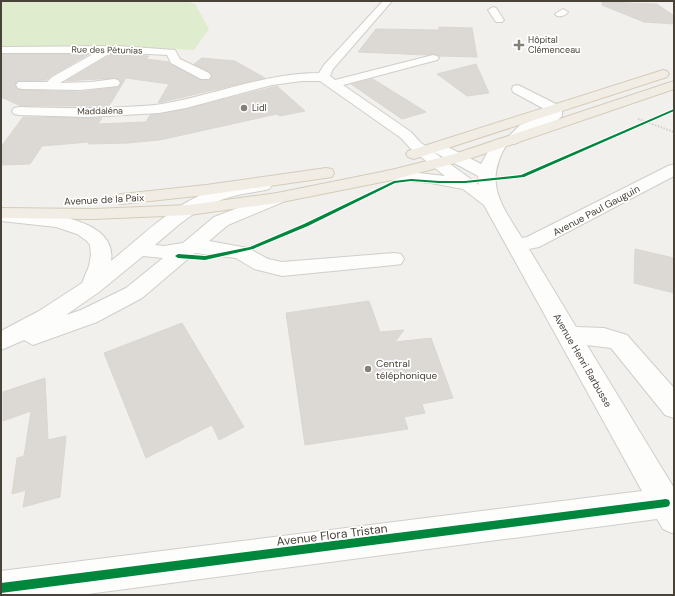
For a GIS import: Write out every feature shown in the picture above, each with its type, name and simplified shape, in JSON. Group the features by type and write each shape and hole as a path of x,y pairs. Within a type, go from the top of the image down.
{"main road":[{"path":"555,112 674,70"},
{"path":"457,158 674,85"},
{"path":"433,154 538,114"},
{"name":"Avenue de la Paix","path":"1,214 93,214 189,210 277,198 392,175 433,154"},
{"name":"Avenue de la Paix","path":"1,203 99,200 206,190 308,177 433,154"}],"street":[{"path":"388,1 328,68 328,80 406,135 416,146 433,154 457,158 486,173 494,152 525,128 549,120 555,112"},
{"path":"494,10 495,15 499,20"},
{"path":"51,86 56,80 110,49"},
{"name":"Rue des Pétunias","path":"1,50 110,49 170,52 175,61 205,76"},
{"name":"Maddaléna","path":"19,112 88,113 159,109 181,106 271,81 302,77 328,80 433,58"},
{"path":"22,85 103,85 114,83"},
{"path":"555,112 518,89 519,100 522,105 538,114 555,112 581,116"},
{"name":"Avenue Henri Barbusse","path":"433,154 492,202"},
{"name":"Avenue Paul Gauguin","path":"516,245 532,243 674,169"},
{"name":"Avenue Henri Barbusse","path":"486,173 492,202 670,511"},
{"path":"392,175 431,178 472,187"},
{"path":"1,341 20,333 51,314 91,286 189,210 217,195 308,177"},
{"path":"1,346 89,316 134,293 221,221 277,198"},
{"path":"1,214 67,224 78,227 92,235 101,245 101,253 98,268 91,286"},
{"path":"139,249 164,252 199,246 241,252 261,264 282,269 394,259"},
{"path":"568,335 604,337 618,341 674,407"},
{"name":"Avenue Flora Tristan","path":"1,588 670,511"}],"path":[{"path":"646,122 653,119"},
{"path":"639,122 646,122 674,132"}],"green space":[{"path":"1,1 186,1 195,4 209,29 194,50 119,46 1,47"}],"building":[{"path":"602,2 657,4 674,16 674,24 644,22 602,5"},
{"path":"439,27 472,28 477,57 358,52 376,29 439,30"},
{"path":"1,54 89,54 46,80 17,81 15,86 22,90 80,92 118,87 121,82 114,78 66,81 112,54 149,56 146,59 169,62 170,64 201,80 209,80 212,77 210,72 194,64 202,58 235,61 265,78 158,103 169,84 126,78 109,106 21,106 1,97"},
{"path":"476,64 489,93 467,96 437,74"},
{"path":"373,79 426,112 402,119 351,84"},
{"path":"277,86 305,111 280,116 277,114 160,140 128,143 88,144 89,142 42,146 30,164 1,165 1,147 23,117 102,118 98,124 146,122 150,115 186,109"},
{"path":"635,249 674,258 674,293 634,283"},
{"name":"Central téléphonique","path":"369,301 380,332 404,330 395,342 431,338 453,398 422,404 425,413 404,417 408,429 305,445 286,313"},
{"path":"182,323 244,427 219,440 212,425 146,458 104,353"},
{"path":"45,378 48,440 66,436 60,497 23,507 26,490 12,494 17,458 24,456 31,411 3,421 3,392"}],"cycle path":[{"path":"178,256 205,258 251,248 306,225 394,182 411,180 465,182 522,176 674,110"},
{"path":"1,588 666,503"}],"place":[{"name":"Hôpital Clémenceau","path":"519,45"},
{"name":"Lidl","path":"244,108"},
{"name":"Central téléphonique","path":"368,369"}]}
